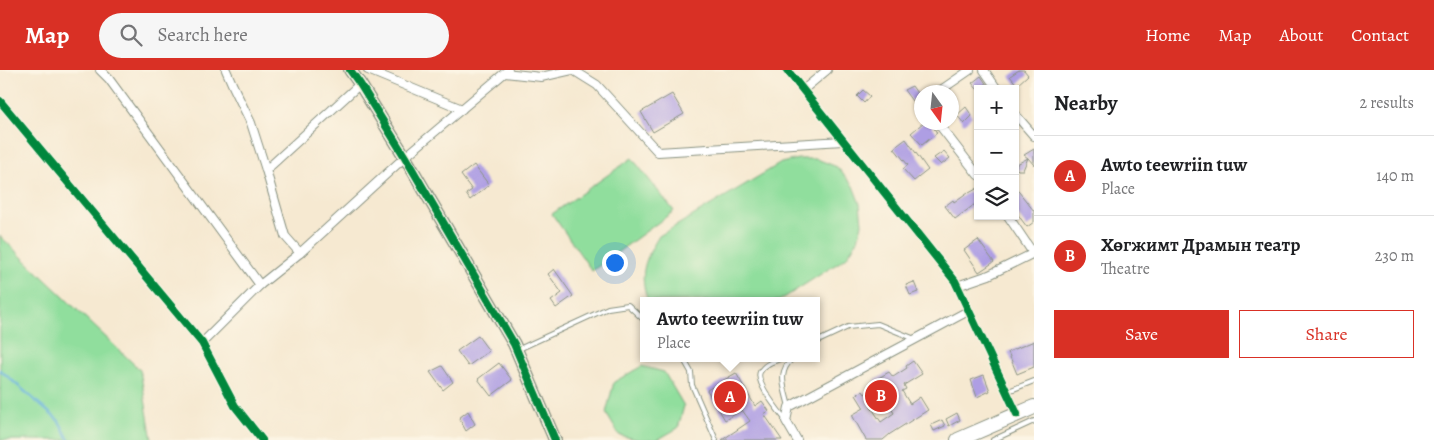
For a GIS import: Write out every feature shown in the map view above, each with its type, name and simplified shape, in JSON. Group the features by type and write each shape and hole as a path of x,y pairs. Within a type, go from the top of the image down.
{"highway":[{"path":"958,440 1034,406"}],"street":[{"path":"100,70 109,79 260,284"},
{"path":"226,70 251,124 285,236 300,253"},
{"path":"350,70 405,157 517,350 555,440"},
{"path":"368,70 462,109"},
{"path":"202,343 260,284 300,253 405,157 506,71 541,77 573,70 596,85 658,152 843,141"},
{"path":"787,70 955,281 1016,414"},
{"path":"803,90 827,70"},
{"path":"948,85 970,70"},
{"path":"984,70 994,85"},
{"path":"266,170 360,84"},
{"path":"0,101 202,343 235,406 262,440"},
{"path":"1019,119 1034,136"},
{"path":"943,130 974,170"},
{"path":"957,286 989,274 1034,253 1011,220"},
{"path":"797,440 786,421 789,406 968,311"}],"lane":[{"path":"517,350 608,308 628,305 640,316"},
{"path":"820,340 848,328 878,324 916,339"},
{"path":"686,362 691,372 692,385 716,440"},
{"path":"770,362 759,373 759,379 786,421"},
{"path":"788,362 782,376 789,406"},
{"path":"1006,392 1034,381"},
{"path":"993,440 1034,420"}],"green space":[{"path":"632,158 674,211 592,271 552,214"},
{"path":"798,159 817,159 837,167 853,186 860,204 862,224 858,240 846,258 785,297 647,297 643,275 644,267 659,236 781,163"},
{"path":"0,236 140,370 152,440 0,440"},
{"path":"642,366 664,372 684,406 678,428 657,440 639,440 619,435 606,413 614,382"}],"building":[{"path":"1019,70 1024,70 1028,75 1017,85 1010,76"},
{"path":"981,76 987,85 974,85 972,83"},
{"path":"912,86 914,89 914,100 912,101 904,90"},
{"path":"863,90 870,96 864,103 857,96"},
{"path":"672,94 684,114 653,132 641,112"},
{"path":"966,107 972,116 964,124 959,118 959,113"},
{"path":"915,130 935,130 937,133 922,145 911,133"},
{"path":"906,139 928,170 914,181 903,169 908,165 894,148"},
{"path":"1034,149 1034,165 1024,155"},
{"path":"944,151 950,158 941,165 934,158"},
{"path":"1028,158 1023,170 1019,170 1019,163"},
{"path":"474,165 489,185 470,200 466,194 472,190 461,175"},
{"path":"974,190 974,205 955,219 945,206"},
{"path":"1019,192 1034,211 1034,222 1027,227 1019,216"},
{"path":"978,240 994,262 979,272 964,250"},
{"path":"554,269 573,296 556,308 551,301 562,293 548,274"},
{"path":"914,282 918,292 910,295 906,285"},
{"path":"478,336 489,351 468,366 457,351"},
{"path":"1034,341 1034,367 1017,374 1008,352"},
{"path":"913,361 922,374 904,385 906,389 902,391 910,404 920,397 928,410 883,440 866,440 852,415 864,408 856,395 863,391 865,394 878,386 875,380 889,372 893,377 907,368 906,366","holes":["885,398 894,413 881,422 871,407"]},
{"path":"499,363 512,380 491,396 478,379"},
{"path":"442,366 453,382 443,390 430,372"},
{"path":"736,373 755,406 762,401 769,411 764,414 782,440 722,440 750,421 742,410 725,420 707,390"},
{"path":"984,375 990,391 977,397 971,380"},
{"path":"468,411 475,424 466,431 459,418"},
{"path":"957,413 960,420 949,426 946,419"},
{"path":"942,420 945,426 934,431 931,425"}],"waterway":[{"path":"0,370 59,421 69,440"}],"cycle path":[{"path":"350,70 405,157 514,344 555,440"},
{"path":"787,70 955,281 1017,414"},
{"path":"0,101 202,343 235,406 262,440"}],"place":[{"name":"Хөгжимт Драмын театр","path":"881,396"},
{"name":"Awto teewriin tuw","path":"730,397"}]}
